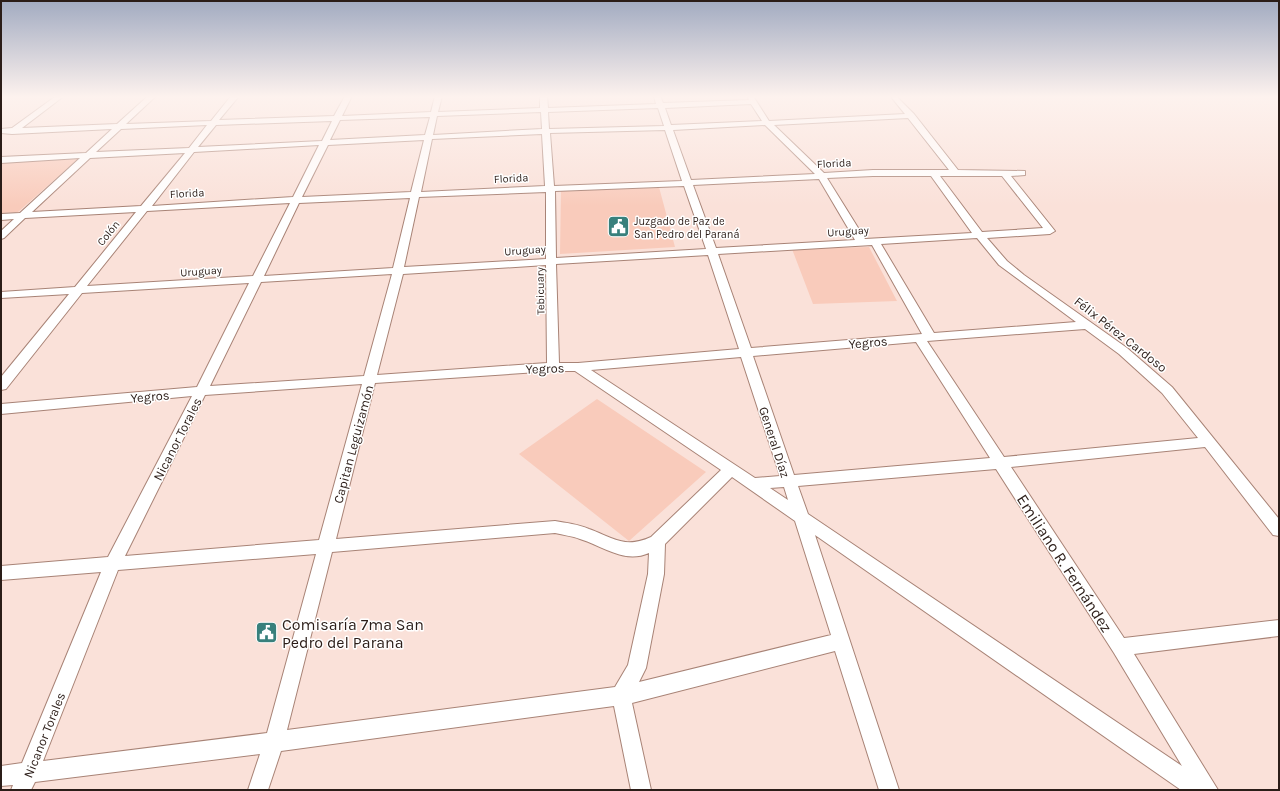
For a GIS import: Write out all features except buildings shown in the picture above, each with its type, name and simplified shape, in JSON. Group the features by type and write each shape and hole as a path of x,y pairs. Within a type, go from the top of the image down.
{"street":[{"path":"1,140 10,133"},
{"path":"1,236 111,133"},
{"name":"Colón","path":"1,386 204,133"},
{"name":"Nicanor Torales","path":"25,782 113,563 202,391 330,133"},
{"name":"Capitan Leguizamón","path":"258,790 274,743 370,380 417,194 429,133"},
{"path":"1,160 508,133"},
{"name":"Tebicuary","path":"546,133 550,188 554,367"},
{"name":"General Díaz","path":"669,133 712,252 802,519 889,790"},
{"path":"777,133 821,175 862,242"},
{"path":"924,133 956,173"},
{"name":"Félix Pérez Cardoso","path":"934,173 979,235 1003,263 1020,277 1090,325 1143,367 1167,390 1279,530"},
{"name":"Uruguay","path":"1,295 1050,231 1004,173"},
{"name":"Florida","path":"1,217 144,207 686,183 821,175 1022,173"},
{"name":"Emiliano R. Fernández","path":"875,242 924,338 1000,463 1120,647 1208,790"},
{"name":"Yegros","path":"1,409 202,391 554,367 578,367 746,352 1090,325"},
{"path":"578,367 731,469 1199,790"},
{"path":"752,484 1000,463 1208,442"},
{"path":"1,573 555,527 583,533 616,548 639,550 657,542 731,469"},
{"path":"641,790 621,696 637,668 656,574 657,542"},
{"path":"1120,647 1279,628"},
{"path":"1,776 25,782 274,743 621,696 842,641"}],"shaded area":[{"path":"78,159 18,212 1,213 1,163"},
{"path":"659,187 675,247 560,254 561,190"},
{"path":"869,247 897,301 813,304 792,249"},
{"path":"597,399 706,472 629,541 519,454"}],"place":[{"name":"Juzgado de Paz de San Pedro del Paraná","path":"618,227"},
{"name":"Comisaría 7ma San Pedro del Parana","path":"267,633"}]}
